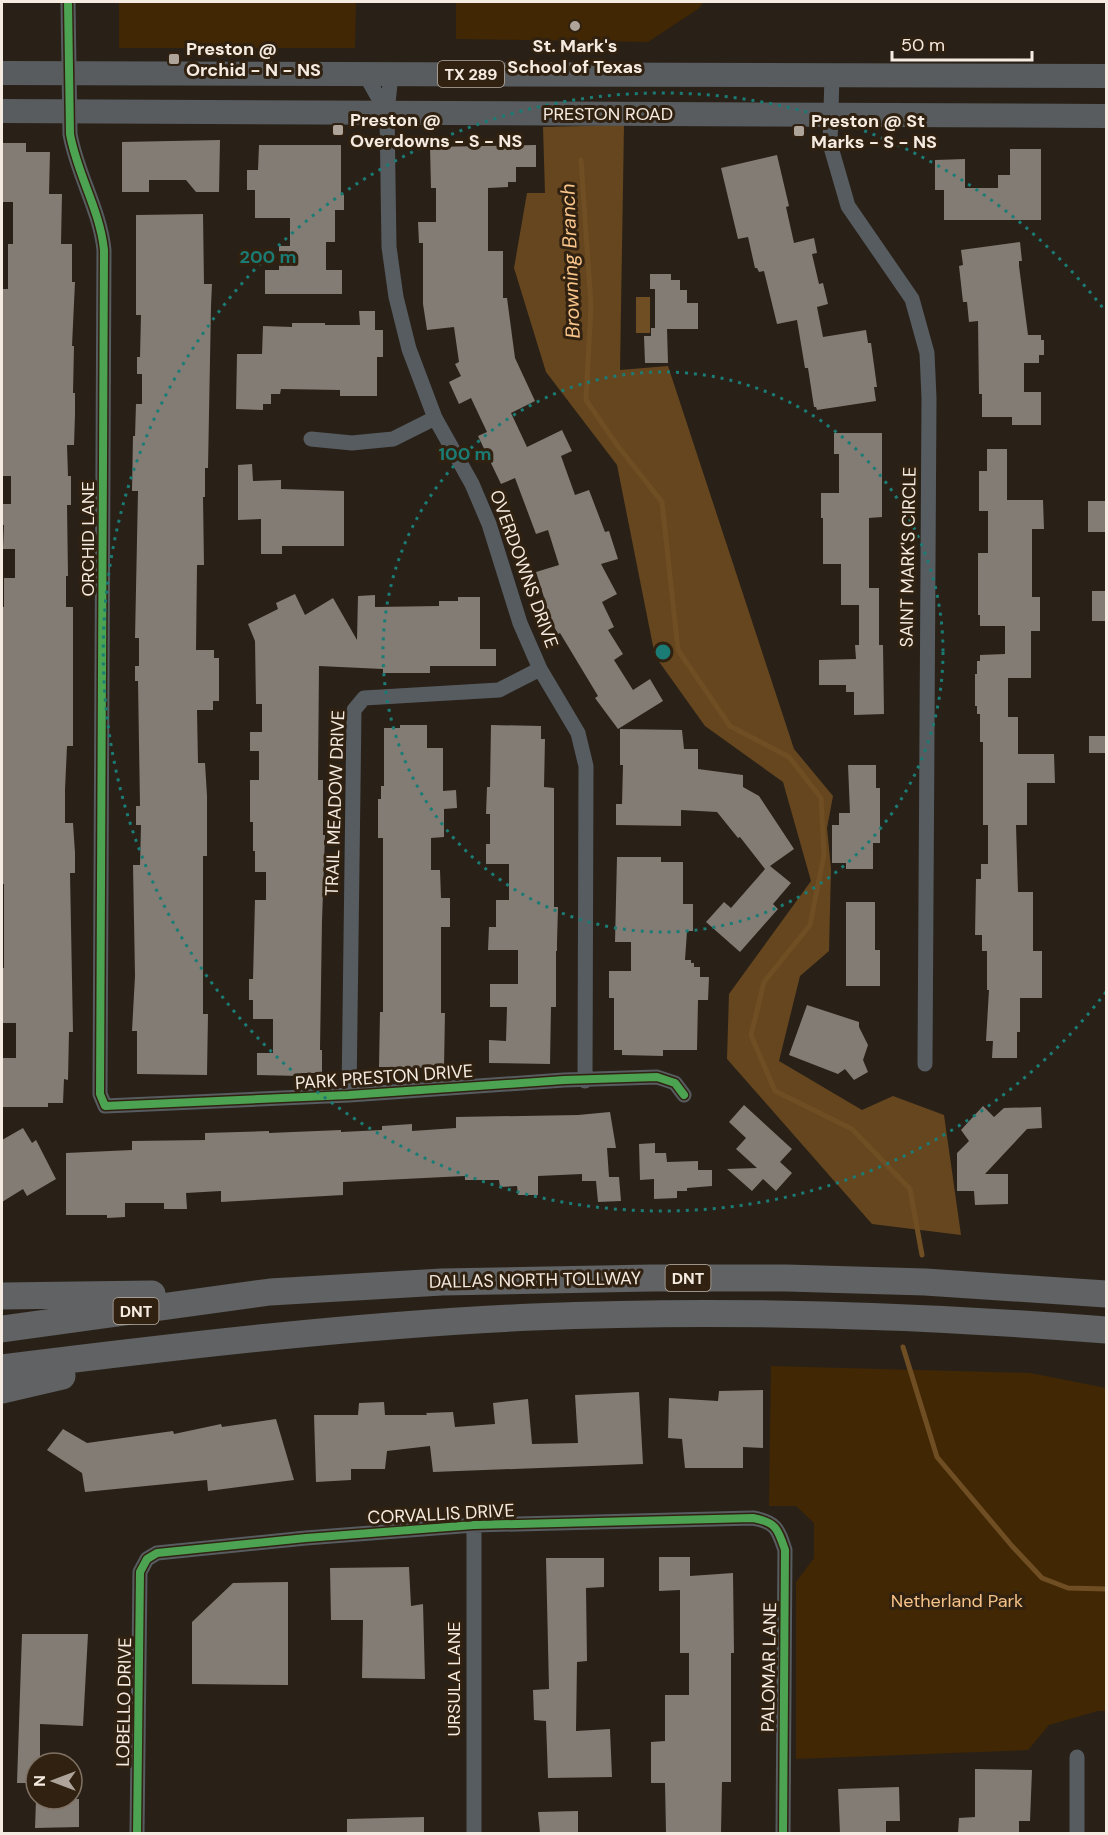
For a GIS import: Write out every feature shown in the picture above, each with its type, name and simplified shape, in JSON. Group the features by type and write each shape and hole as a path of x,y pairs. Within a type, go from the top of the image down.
{"highway":[{"name":"DALLAS NORTH TOLLWAY","path":"2,1329 270,1292 442,1281 786,1278 925,1282 1107,1294"},
{"path":"2,1296 270,1292"},
{"name":"DALLAS NORTH TOLLWAY","path":"2,1368 134,1352 399,1326 533,1317 666,1313 940,1319 1107,1330"},
{"path":"2,1390 88,1371 134,1352"}],"main road":[{"name":"TX 289","path":"2,73 1107,76"},
{"name":"PRESTON ROAD","path":"2,111 1107,116"}],"street":[{"name":"ORCHID LANE","path":"68,2 68,73 74,154 102,232 104,250 101,1081"},
{"name":"OVERDOWNS DRIVE","path":"365,74 387,113"},
{"name":"OVERDOWNS DRIVE","path":"391,74 387,113 389,247 408,350 435,417 472,484 489,524 520,623 540,669 578,733 586,766 585,1081"},
{"name":"SAINT MARK'S CIRCLE","path":"832,76 830,144 848,206 912,299 927,353 929,398 925,1064"},
{"path":"311,439 352,443 393,439 435,417"},
{"name":"TRAIL MEADOW DRIVE","path":"349,1095 354,710 364,698 499,690 540,669"},
{"name":"PARK PRESTON DRIVE","path":"101,1081 100,1094 105,1106 349,1095 564,1080 657,1077 675,1083 684,1095"},
{"name":"CORVALLIS DRIVE","path":"140,1572 147,1559 157,1553 306,1538 474,1525 753,1518"},
{"name":"PALOMAR LANE","path":"753,1518 769,1521 780,1534 785,1550 783,1833"},
{"name":"URSULA LANE","path":"474,1525 474,1833"},
{"name":"LOBELLO DRIVE","path":"137,1833 140,1572"},
{"path":"1077,1758 1077,1833"}],"green space":[{"path":"119,2 356,2 355,48 119,48"},
{"path":"456,2 704,2 698,9 648,42 456,39"},
{"name":"Netherland Park","path":"771,1366 1030,1373 1106,1388 1106,1711 1098,1711 1049,1725 1028,1750 796,1759 796,1582 814,1558 814,1523 796,1506 769,1506"}],"shaded area":[{"path":"624,125 620,370 668,366 794,749 833,796 827,828 831,869 829,951 800,976 779,1061 862,1110 893,1096 944,1115 961,1235 872,1224 727,1059 729,994 811,881 783,782 705,726 655,656 617,465 546,372 514,268 527,193 545,193 543,127"},
{"path":"636,297 650,297 650,333 636,333"}],"building":[{"path":"220,140 219,192 196,192 186,180 149,180 149,192 122,192 122,142"},
{"path":"2,143 26,143 26,152 50,152 49,194 62,194 61,244 72,244 72,282 75,282 72,346 74,346 75,414 74,445 67,445 68,476 71,476 71,505 67,505 68,576 66,576 66,607 73,607 73,746 67,746 65,790 65,823 73,823 75,853 75,873 70,873 73,1032 69,1032 68,1080 64,1079 63,1103 48,1103 48,1107 2,1107 2,1058 16,1058 16,1023 2,1023 4,884 2,884 2,607 4,607 4,578 15,578 15,549 3,549 4,525 2,525 2,504 11,504 11,476 2,476 2,289 8,289 8,244 13,244 13,202 2,202"},
{"path":"259,145 341,145 341,195 344,195 344,210 335,210 335,242 326,242 326,270 342,270 342,294 265,294 265,270 279,270 279,246 290,246 290,218 255,218 255,190 247,190 247,170 258,170"},
{"path":"536,145 536,167 516,167 516,182 508,182 508,187 488,188 488,251 503,251 503,298 507,298 515,358 535,401 511,413 527,447 562,430 572,451 561,456 575,495 589,490 605,532 609,531 618,559 601,564 617,594 602,602 614,627 608,630 623,654 614,660 633,690 650,679 663,701 618,729 595,698 598,696 560,633 558,634 545,609 547,607 536,572 559,565 548,530 536,534 515,478 501,484 478,436 487,432 471,398 459,404 449,382 461,376 455,364 459,362 454,327 427,330 423,304 423,243 419,243 418,222 436,222 436,188 431,188 430,147"},
{"path":"1010,149 1041,149 1041,220 944,220 944,190 935,190 935,160 965,159 965,188 998,188 998,175 1010,175"},
{"path":"777,155 789,206 786,207 794,243 814,238 817,253 812,254 819,284 823,283 828,304 817,307 823,337 866,330 868,343 871,343 877,387 874,387 876,401 817,410 814,407 797,320 777,324 764,271 759,272 755,268 748,237 738,239 721,168"},
{"path":"203,214 204,284 212,284 208,468 205,468 205,497 203,497 204,565 197,565 196,650 214,650 214,658 219,658 219,701 213,701 213,710 197,710 198,763 205,763 207,796 207,856 203,856 203,1014 208,1014 207,1075 137,1074 137,1031 132,1031 135,976 133,865 140,865 141,825 136,825 136,806 140,806 138,681 135,681 135,666 139,666 139,638 135,638 138,491 132,491 133,436 135,436 136,404 142,404 142,374 137,374 137,357 140,357 141,315 136,315 136,215"},
{"path":"1020,242 1022,261 1019,261 1019,266 1028,335 1041,335 1041,340 1044,340 1044,355 1039,355 1039,363 1024,363 1024,392 1041,392 1041,425 1012,425 1012,417 982,417 982,394 979,394 978,321 969,322 967,302 963,302 959,266 963,265 961,250"},
{"path":"650,274 671,274 671,280 680,280 680,290 687,290 687,303 698,303 698,329 667,329 668,363 645,363 644,336 651,336 651,328 655,328 655,289 650,289"},
{"path":"359,311 375,311 375,330 383,330 383,357 377,357 377,396 340,396 340,390 281,389 280,394 271,394 271,404 263,404 263,410 236,409 237,354 262,354 263,326 292,327 292,323 360,325"},
{"path":"834,433 882,433 882,517 869,518 869,588 879,588 879,645 883,645 884,714 854,715 854,692 846,692 846,685 819,685 819,660 856,659 855,645 859,645 859,605 841,605 841,564 823,564 821,493 839,493 839,454 834,454"},
{"path":"987,449 1007,449 1007,500 1043,500 1044,529 1032,529 1032,597 1040,597 1040,631 1031,631 1031,678 1008,678 1008,717 1018,717 1018,754 1054,754 1055,783 1027,783 1027,825 1016,825 1018,892 1033,892 1033,951 1042,951 1042,998 1020,998 1017,1058 992,1058 993,1041 986,1041 989,990 987,990 987,951 982,951 982,935 975,935 976,879 981,879 981,864 988,864 988,825 983,825 983,742 980,742 980,714 977,714 977,706 975,706 975,674 977,674 977,661 980,661 980,655 1005,654 1005,626 980,626 980,615 978,615 978,553 988,553 988,511 979,511 979,471 987,471"},
{"path":"252,464 253,481 281,480 281,489 344,491 344,546 282,546 282,554 261,554 261,519 238,520 238,465"},
{"path":"1088,501 1107,501 1107,532 1088,532"},
{"path":"1092,591 1107,591 1107,621 1092,621"},
{"path":"295,594 305,615 333,598 357,640 358,596 375,595 375,607 439,606 439,601 458,601 458,597 480,597 480,649 496,649 496,666 430,666 430,673 383,673 383,669 319,666 318,780 323,780 323,835 325,835 320,1050 322,1050 322,1073 301,1073 301,1076 257,1075 257,1053 273,1053 273,1019 253,1019 253,1000 249,1000 249,979 253,979 255,900 266,900 266,872 255,872 253,822 250,822 250,780 259,780 259,751 250,751 250,732 262,732 262,704 256,704 255,641 248,624 278,609 276,603"},
{"path":"400,725 427,725 427,748 443,748 443,791 456,790 457,808 444,809 444,837 431,838 431,870 440,870 441,898 450,898 450,927 441,927 441,1013 445,1013 444,1068 379,1067 380,1012 383,1012 383,838 378,838 378,799 381,799 381,786 384,786 384,728 400,728"},
{"path":"491,725 541,726 541,739 545,739 544,787 554,788 554,907 558,907 556,1007 551,1007 550,1064 489,1063 489,1040 506,1041 507,1007 490,1007 490,984 518,984 518,950 488,950 489,927 496,927 496,900 509,900 509,864 486,864 486,844 490,844 490,814 486,814 487,787 490,787"},
{"path":"620,729 682,730 684,749 698,749 698,769 743,775 743,787 759,796 794,849 770,866 791,883 773,904 778,909 740,952 706,922 724,902 731,908 765,869 717,812 681,810 681,826 616,825 616,804 622,804 623,765 620,765"},
{"path":"1089,736 1107,736 1107,753 1089,753"},
{"path":"848,765 876,765 876,788 880,788 880,843 873,843 873,869 846,869 846,863 832,863 832,825 839,825 839,813 850,813"},
{"path":"617,857 661,857 661,862 683,862 683,904 693,904 693,931 687,931 685,960 691,960 694,967 700,967 700,977 709,977 708,1000 698,1000 697,1050 663,1050 663,1056 622,1055 622,1050 614,1050 614,998 609,998 609,971 631,971 631,942 615,942"},
{"path":"846,902 875,902 875,950 880,950 880,986 846,986"},
{"path":"807,1005 859,1022 859,1027 868,1045 863,1060 868,1072 854,1080 845,1069 838,1074 789,1055"},
{"path":"744,1105 792,1149 780,1162 792,1173 776,1191 763,1179 752,1191 727,1169 757,1168 736,1149 746,1138 729,1122"},
{"path":"983,1106 994,1117 1004,1108 1041,1107 1042,1128 1027,1129 985,1174 1008,1174 1008,1204 975,1205 974,1191 957,1191 957,1153 969,1141 961,1130"},
{"path":"610,1112 616,1148 607,1148 609,1177 619,1177 621,1201 598,1202 596,1181 582,1181 582,1174 538,1176 538,1195 518,1195 517,1186 500,1187 499,1180 465,1180 465,1176 343,1182 343,1195 221,1202 221,1191 186,1193 187,1209 164,1209 164,1203 125,1203 125,1217 66,1215 66,1153 132,1150 132,1141 205,1140 205,1133 341,1130 341,1132 382,1130 382,1126 412,1124 412,1131 456,1128 456,1117 578,1115"},
{"path":"23,1128 32,1143 36,1140 56,1179 27,1196 23,1189 2,1202 2,1140"},
{"path":"655,1143 655,1153 666,1153 667,1162 698,1161 698,1170 712,1170 712,1186 677,1191 677,1198 654,1199 654,1179 640,1180 639,1144"},
{"path":"763,1390 763,1448 743,1447 743,1468 685,1468 682,1439 668,1438 669,1398 718,1401 719,1391"},
{"path":"639,1392 643,1464 433,1472 430,1446 387,1451 385,1469 351,1469 351,1480 316,1482 314,1415 358,1415 359,1403 384,1402 385,1415 427,1415 426,1413 453,1412 455,1427 495,1424 493,1403 528,1399 532,1444 578,1443 575,1395"},
{"path":"276,1419 294,1480 208,1491 207,1480 85,1492 82,1473 47,1450 63,1429 87,1443 173,1431 174,1434 221,1424 222,1427"},
{"path":"659,1557 690,1557 690,1576 733,1573 731,1782 722,1782 721,1833 666,1833 665,1783 651,1783 651,1742 665,1741 665,1695 689,1695 689,1653 680,1653 680,1590 659,1591"},
{"path":"546,1558 604,1558 604,1587 586,1588 587,1661 577,1662 576,1731 610,1729 612,1777 548,1778 546,1721 534,1720 533,1690 549,1689"},
{"path":"409,1567 411,1606 423,1604 425,1679 362,1678 363,1620 331,1620 330,1568"},
{"path":"288,1582 288,1685 192,1684 192,1622 233,1583"},
{"path":"22,1634 88,1634 83,1726 40,1724 40,1751 24,1751 24,1783 17,1783"},
{"path":"975,1769 1032,1770 1030,1821 1019,1821 1019,1833 958,1833 959,1818 975,1817"},
{"path":"899,1787 900,1821 886,1821 886,1833 840,1833 838,1789"},
{"path":"36,1811 79,1811 79,1827 35,1828"},
{"path":"578,1811 578,1833 540,1833 538,1812"},
{"path":"424,1817 424,1833 347,1833 347,1819"}],"waterway":[{"name":"Browning Branch","path":"581,160 591,306 586,400 617,445 662,502 678,650 730,726 789,757 821,798 824,855 810,925 764,982 751,1035 775,1091 852,1129 910,1189 922,1255"},
{"name":"Browning Branch","path":"903,1347 937,1457 1042,1578 1068,1588 1106,1589"}],"cycle path":[{"path":"68,2 70,134 98,221 104,250 100,1094 105,1106 349,1095 564,1080 657,1077 675,1083 684,1095"},
{"path":"137,1834 140,1572 147,1559 157,1553 306,1538 474,1525 753,1518 771,1524 785,1550 783,1834"}],"place":[{"name":"St. Mark's School of Texas","path":"575,26"},
{"name":"Preston @ Orchid - N - NS","path":"174,59"},
{"name":"Preston @ Overdowns - S - NS","path":"338,130"},
{"name":"Preston @ St Marks - S - NS","path":"799,131"}]}
